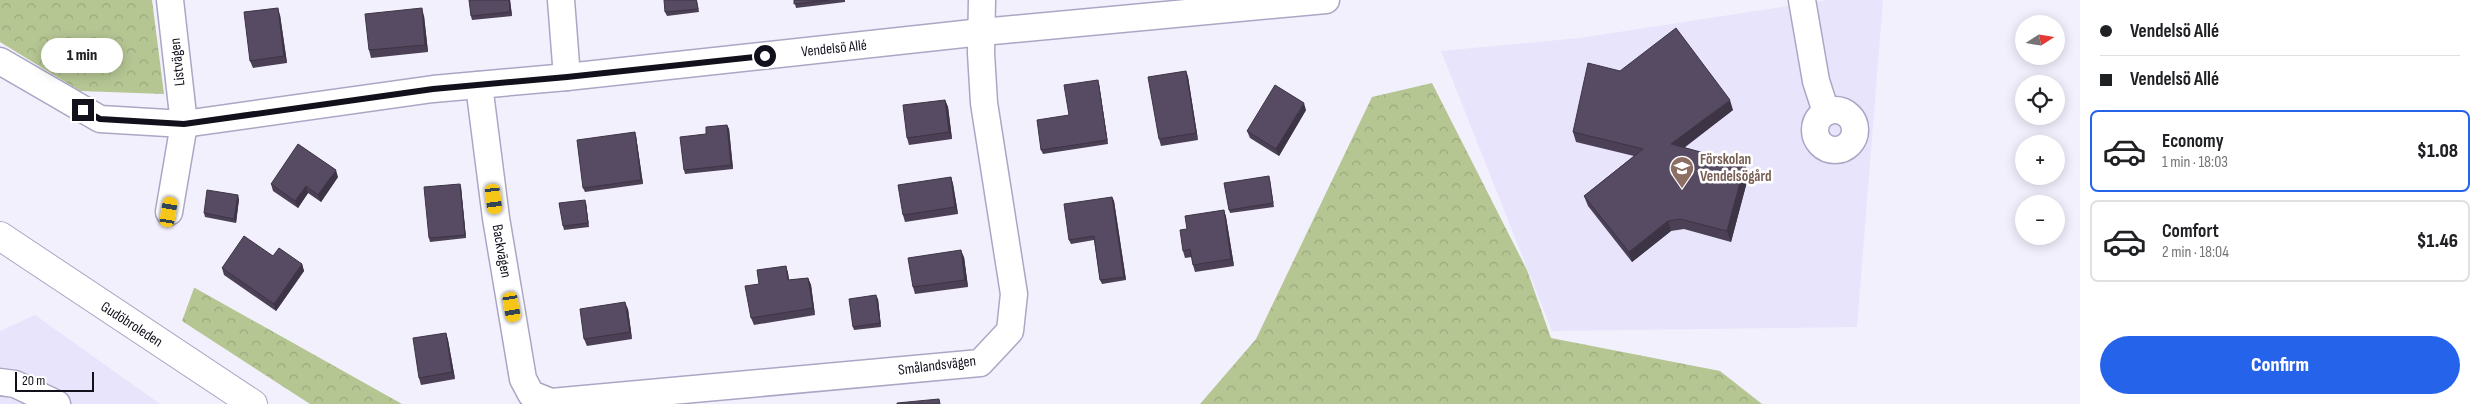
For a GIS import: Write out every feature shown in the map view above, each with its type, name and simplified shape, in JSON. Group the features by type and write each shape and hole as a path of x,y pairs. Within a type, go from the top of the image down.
{"main road":[{"name":"Gudöbroleden","path":"4,240 253,404"}],"street":[{"name":"Listvägen","path":"169,212 184,124 170,0"},
{"path":"562,0 567,77"},
{"name":"Smålandsvägen","path":"551,402 980,362 1010,331 1014,294 984,103 980,53 982,0"},
{"name":"Vendelsö Allé","path":"0,61 100,119 184,124 433,89 567,77 1262,3 1326,0"},
{"path":"1802,0 1816,81 1826,112"},
{"name":"Backvägen","path":"479,85 496,218 524,379 531,394 551,402"},
{"path":"13,390 57,404"}],"shaded area":[{"name":"Förskolan Vendelsögård","path":"1828,0 1883,0 1857,327 1552,331 1441,51 1580,38"},
{"path":"35,315 160,404 0,404 0,331"}],"green space":[{"path":"0,0 152,0 164,94 80,91 0,42"},
{"path":"1432,83 1527,270 1551,338 1720,371 1762,404 1200,404 1256,339 1372,97"},
{"path":"194,288 402,404 310,404 182,321"}],"building":[{"path":"469,0 509,0 510,12 471,16"},
{"path":"664,0 696,0 698,9 665,12"},
{"path":"794,0 829,0 794,4"},
{"path":"278,8 284,56 250,61 244,12"},
{"path":"422,8 425,45 369,50 365,14"},
{"path":"1676,28 1730,100 1671,144 1745,164 1727,231 1680,219 1668,221 1629,252 1584,196 1643,149 1573,132 1588,63 1620,71"},
{"path":"1186,71 1196,133 1159,139 1148,77"},
{"path":"1098,80 1107,140 1041,150 1037,120 1069,115 1064,85"},
{"path":"1275,85 1304,103 1276,149 1247,131"},
{"path":"945,100 949,132 907,138 903,105"},
{"path":"727,125 731,165 684,170 680,137 706,134 706,127"},
{"path":"635,132 641,180 583,188 577,140"},
{"path":"298,144 336,170 318,195 306,186 295,201 271,184"},
{"path":"1269,176 1273,203 1229,210 1224,183"},
{"path":"951,177 955,207 903,215 898,185"},
{"path":"460,184 465,235 429,238 424,187"},
{"path":"207,190 238,195 234,219 204,213"},
{"path":"1112,197 1124,277 1100,280 1094,236 1069,240 1064,204"},
{"path":"585,200 588,223 563,226 559,203"},
{"path":"1224,210 1231,259 1193,265 1190,249 1183,251 1180,230 1187,229 1185,216"},
{"path":"244,236 273,256 279,248 302,264 274,304 222,268"},
{"path":"961,250 965,280 913,287 908,258"},
{"path":"786,266 788,280 808,278 813,308 751,318 745,286 759,284 757,270"},
{"path":"876,295 880,323 853,327 849,299"},
{"path":"625,302 630,332 584,339 580,309"},
{"path":"446,333 452,372 419,378 413,338"},
{"path":"939,399 940,404 897,404 897,403"}],"place":[{"name":"Förskolan Vendelsögård","path":"1682,189"}],"route":[{"path":"83,110 100,119 184,124 433,89 765,56"}]}
